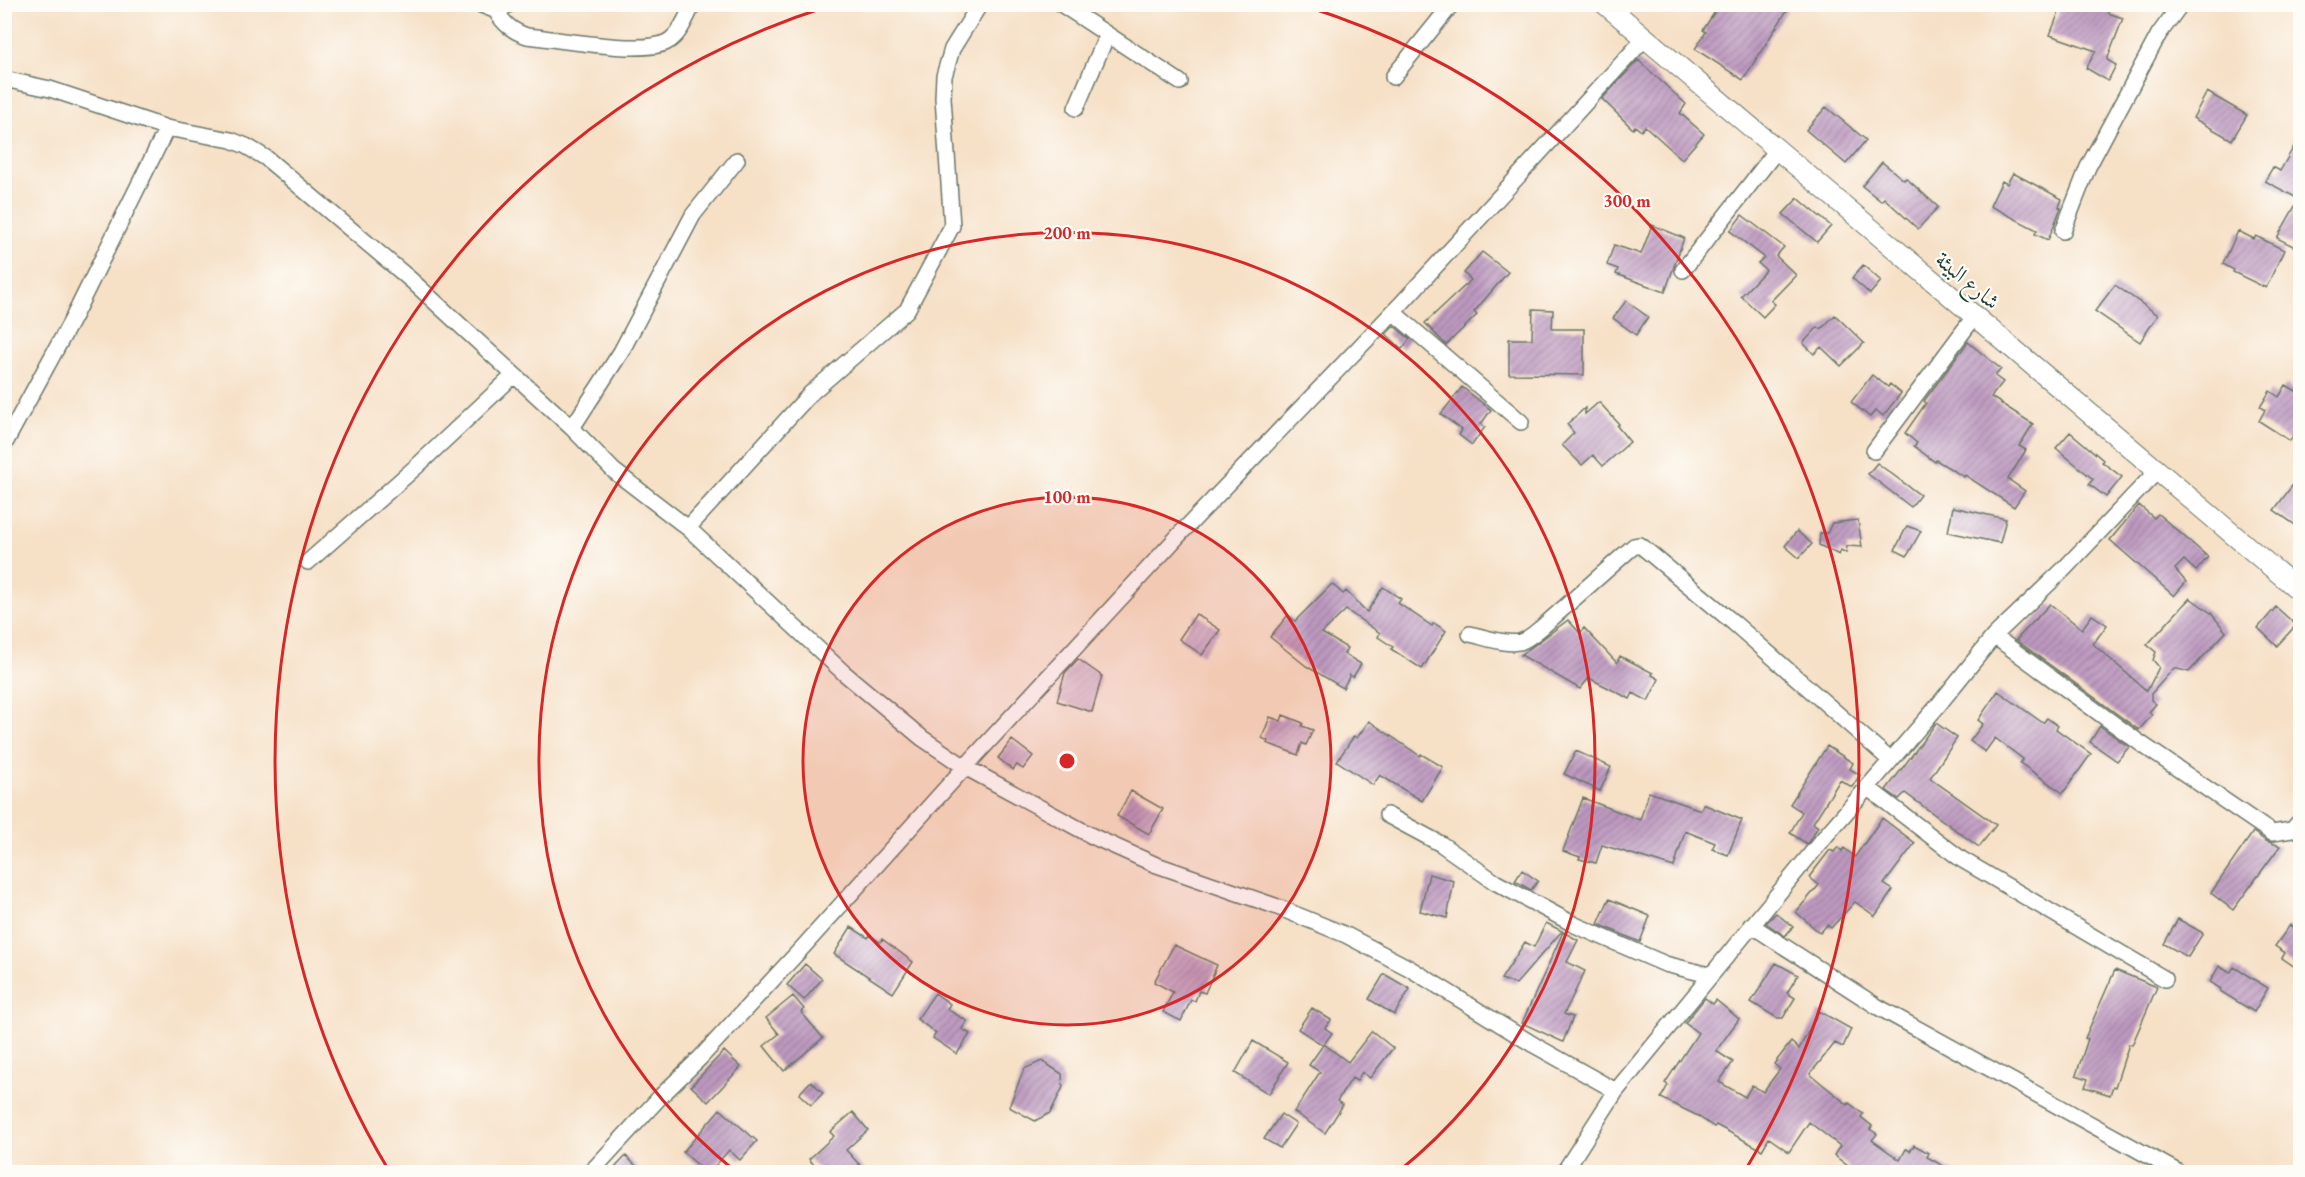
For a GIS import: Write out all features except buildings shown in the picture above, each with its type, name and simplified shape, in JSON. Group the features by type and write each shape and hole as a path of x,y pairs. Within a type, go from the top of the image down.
{"street":[{"path":"479,4 503,8 503,22 514,32 527,36 635,47 665,44 672,39 679,31 693,4"},
{"path":"688,528 812,393 907,310 952,226 943,98 944,76 952,49 980,4"},
{"path":"1061,4 1180,82"},
{"path":"1393,77 1452,4"},
{"name":"شارع البيئة","path":"1605,4 2301,591"},
{"path":"2063,231 2088,168 2159,34 2181,4"},
{"path":"1076,108 1107,35"},
{"path":"591,1173 661,1096 740,1015 1180,534 1393,312 1645,38"},
{"path":"4,79 50,89 167,128 231,140 266,158 411,280 572,428 614,471 688,528 874,699 922,738 965,767 1094,837 1154,864 1275,906 1346,935 1409,968 1534,1045 1616,1091"},
{"path":"4,445 72,318 167,128"},
{"path":"1683,270 1777,150"},
{"path":"572,428 621,352 693,215 737,159"},
{"path":"1393,312 1521,422"},
{"path":"1874,451 1974,317"},
{"path":"308,562 417,466 514,375"},
{"path":"1564,1173 1616,1091 1709,975 1936,708 1994,636 2064,569 2157,471"},
{"path":"1470,634 1510,642 1519,642 1527,638 1627,552 1640,545 1734,623 1890,760"},
{"path":"1994,636 2140,743 2272,833 2292,830 2301,821"},
{"path":"1868,788 1961,859 2166,979"},
{"path":"1387,815 1441,844 1494,882 1575,925 1665,964 1709,975"},
{"path":"1751,925 1878,1007 2176,1171"}]}
